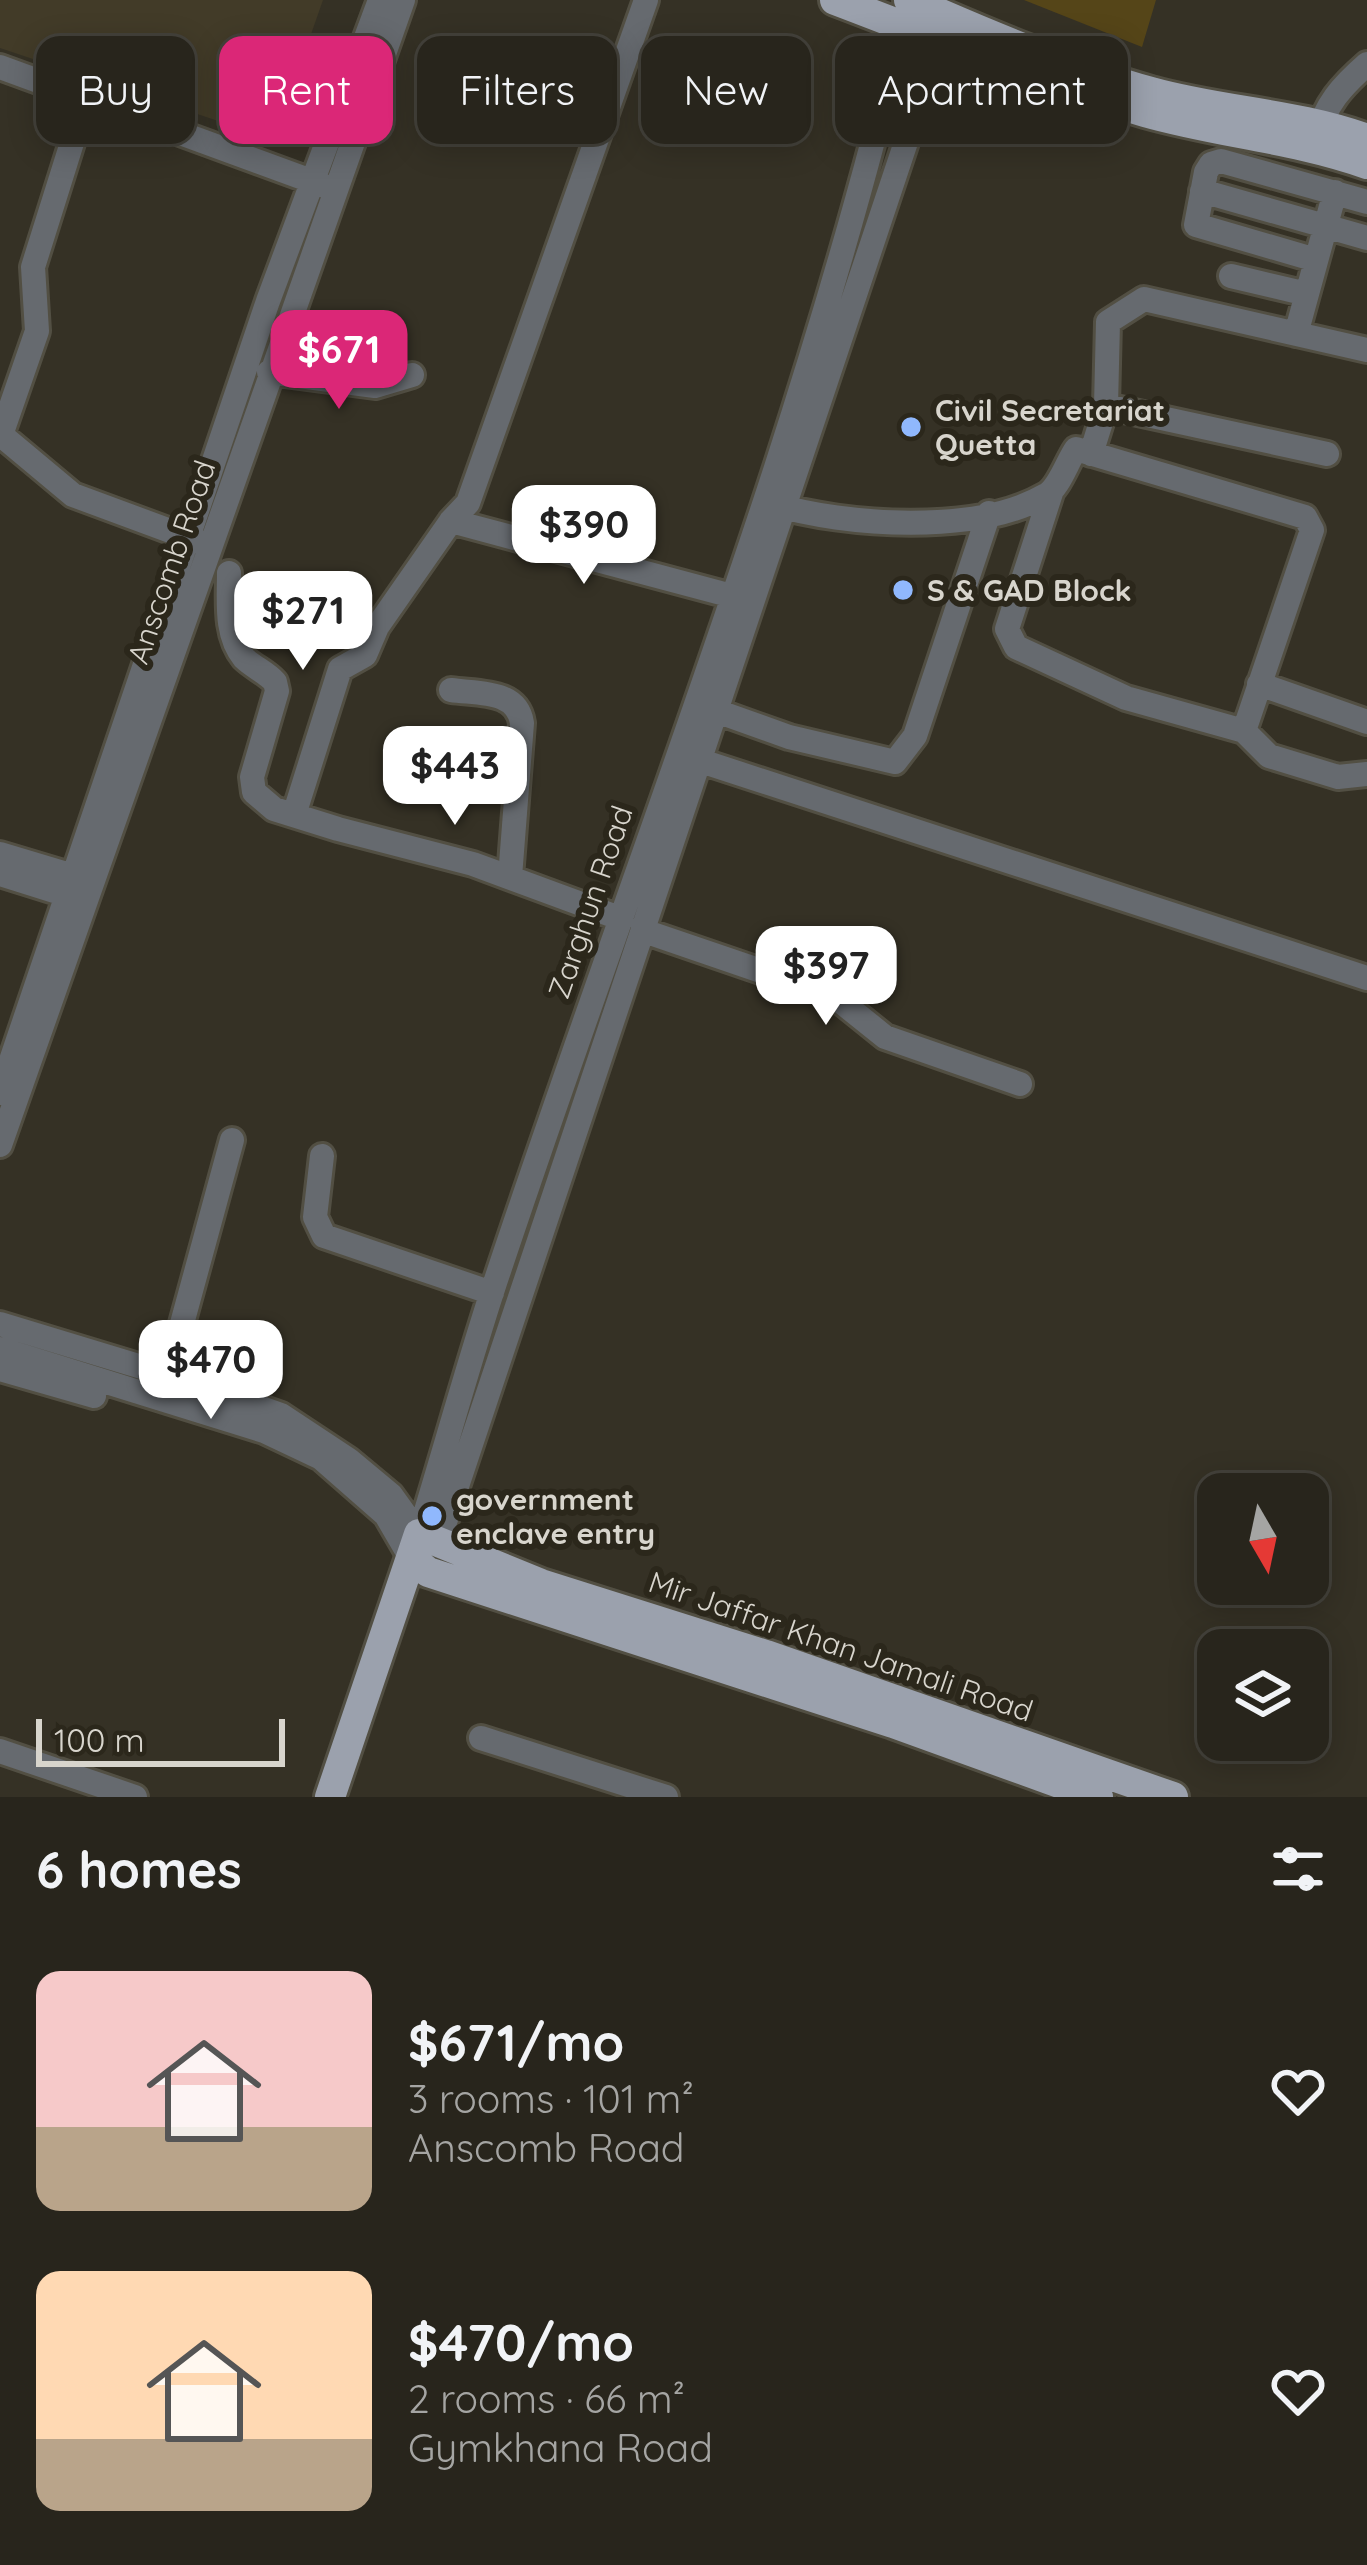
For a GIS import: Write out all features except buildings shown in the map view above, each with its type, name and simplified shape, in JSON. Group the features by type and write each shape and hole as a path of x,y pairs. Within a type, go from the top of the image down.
{"main road":[{"path":"835,0 902,12 1152,92 1318,134 1367,139"},
{"path":"1318,134 1367,164"},
{"name":"Zarghun Road","path":"331,1797 424,1552"},
{"name":"Zarghun Road","path":"351,1797 424,1552"},
{"name":"Mir Jaffar Khan Jamali Road","path":"424,1552 1099,1797"},
{"name":"Mir Jaffar Khan Jamali Road","path":"424,1552 766,1655 1173,1797"}],"street":[{"name":"Anscomb Road","path":"0,1144 380,0"},
{"name":"Anscomb Road","path":"198,542 269,372 322,184 403,0"},
{"path":"294,814 340,669 365,655 377,627 468,503 646,0"},
{"name":"Zarghun Road","path":"424,1552 492,1293 701,761 706,708 732,596 774,504 880,124 902,12"},
{"name":"Zarghun Road","path":"424,1552 774,504 944,25"},
{"path":"1318,134 1339,89 1367,64"},
{"path":"0,67 36,80"},
{"path":"195,138 322,184"},
{"path":"72,144 33,267 37,332 0,434 73,495 198,542"},
{"path":"1316,260 1196,225 1211,164 1221,161 1367,202"},
{"path":"1202,191 1367,238"},
{"path":"1296,334 1335,193"},
{"path":"1231,276 1307,294"},
{"path":"1091,454 1106,406 1108,322 1144,299 1367,350"},
{"path":"269,372 375,386 412,375"},
{"path":"1106,406 1327,454"},
{"path":"1244,731 1312,530 1305,517 1076,449 1052,493 1007,629 1016,647 1126,698 1244,731 1269,756 1338,777 1367,774"},
{"path":"774,504 915,526 1014,508 1052,493"},
{"path":"706,708 789,737 895,762 915,736 989,513"},
{"path":"452,521 732,596"},
{"path":"229,573 236,644 247,662 275,682 277,691 252,777 254,792 274,808 510,877 834,996 885,1037 1020,1084"},
{"path":"1259,684 1367,722"},
{"path":"452,690 512,699 520,709 523,723 510,877"},
{"path":"701,761 1367,978"},
{"path":"0,854 81,889"},
{"path":"0,874 81,889"},
{"name":"Anscomb Road","path":"0,1093 81,889"},
{"path":"168,1375 232,1140"},
{"path":"322,1156 315,1217 324,1236 492,1293"},
{"path":"0,1324 281,1415 349,1460 391,1495 424,1552"},
{"path":"1,1368 141,1394 264,1431 321,1458 424,1552"},
{"path":"481,1738 585,1785 666,1797"},
{"path":"0,1751 135,1797"}],"shaded area":[{"path":"0,0 323,0 310,36 219,36 219,121 195,113 195,36 36,36 36,60 0,48"},
{"path":"1024,0 1156,0 1142,47 1128,41 1128,36 1114,36"}],"place":[{"name":"Civil Secretariat Quetta","path":"911,427"},
{"name":"S & GAD Block","path":"903,590"},
{"name":"government enclave entry","path":"432,1516"}]}
